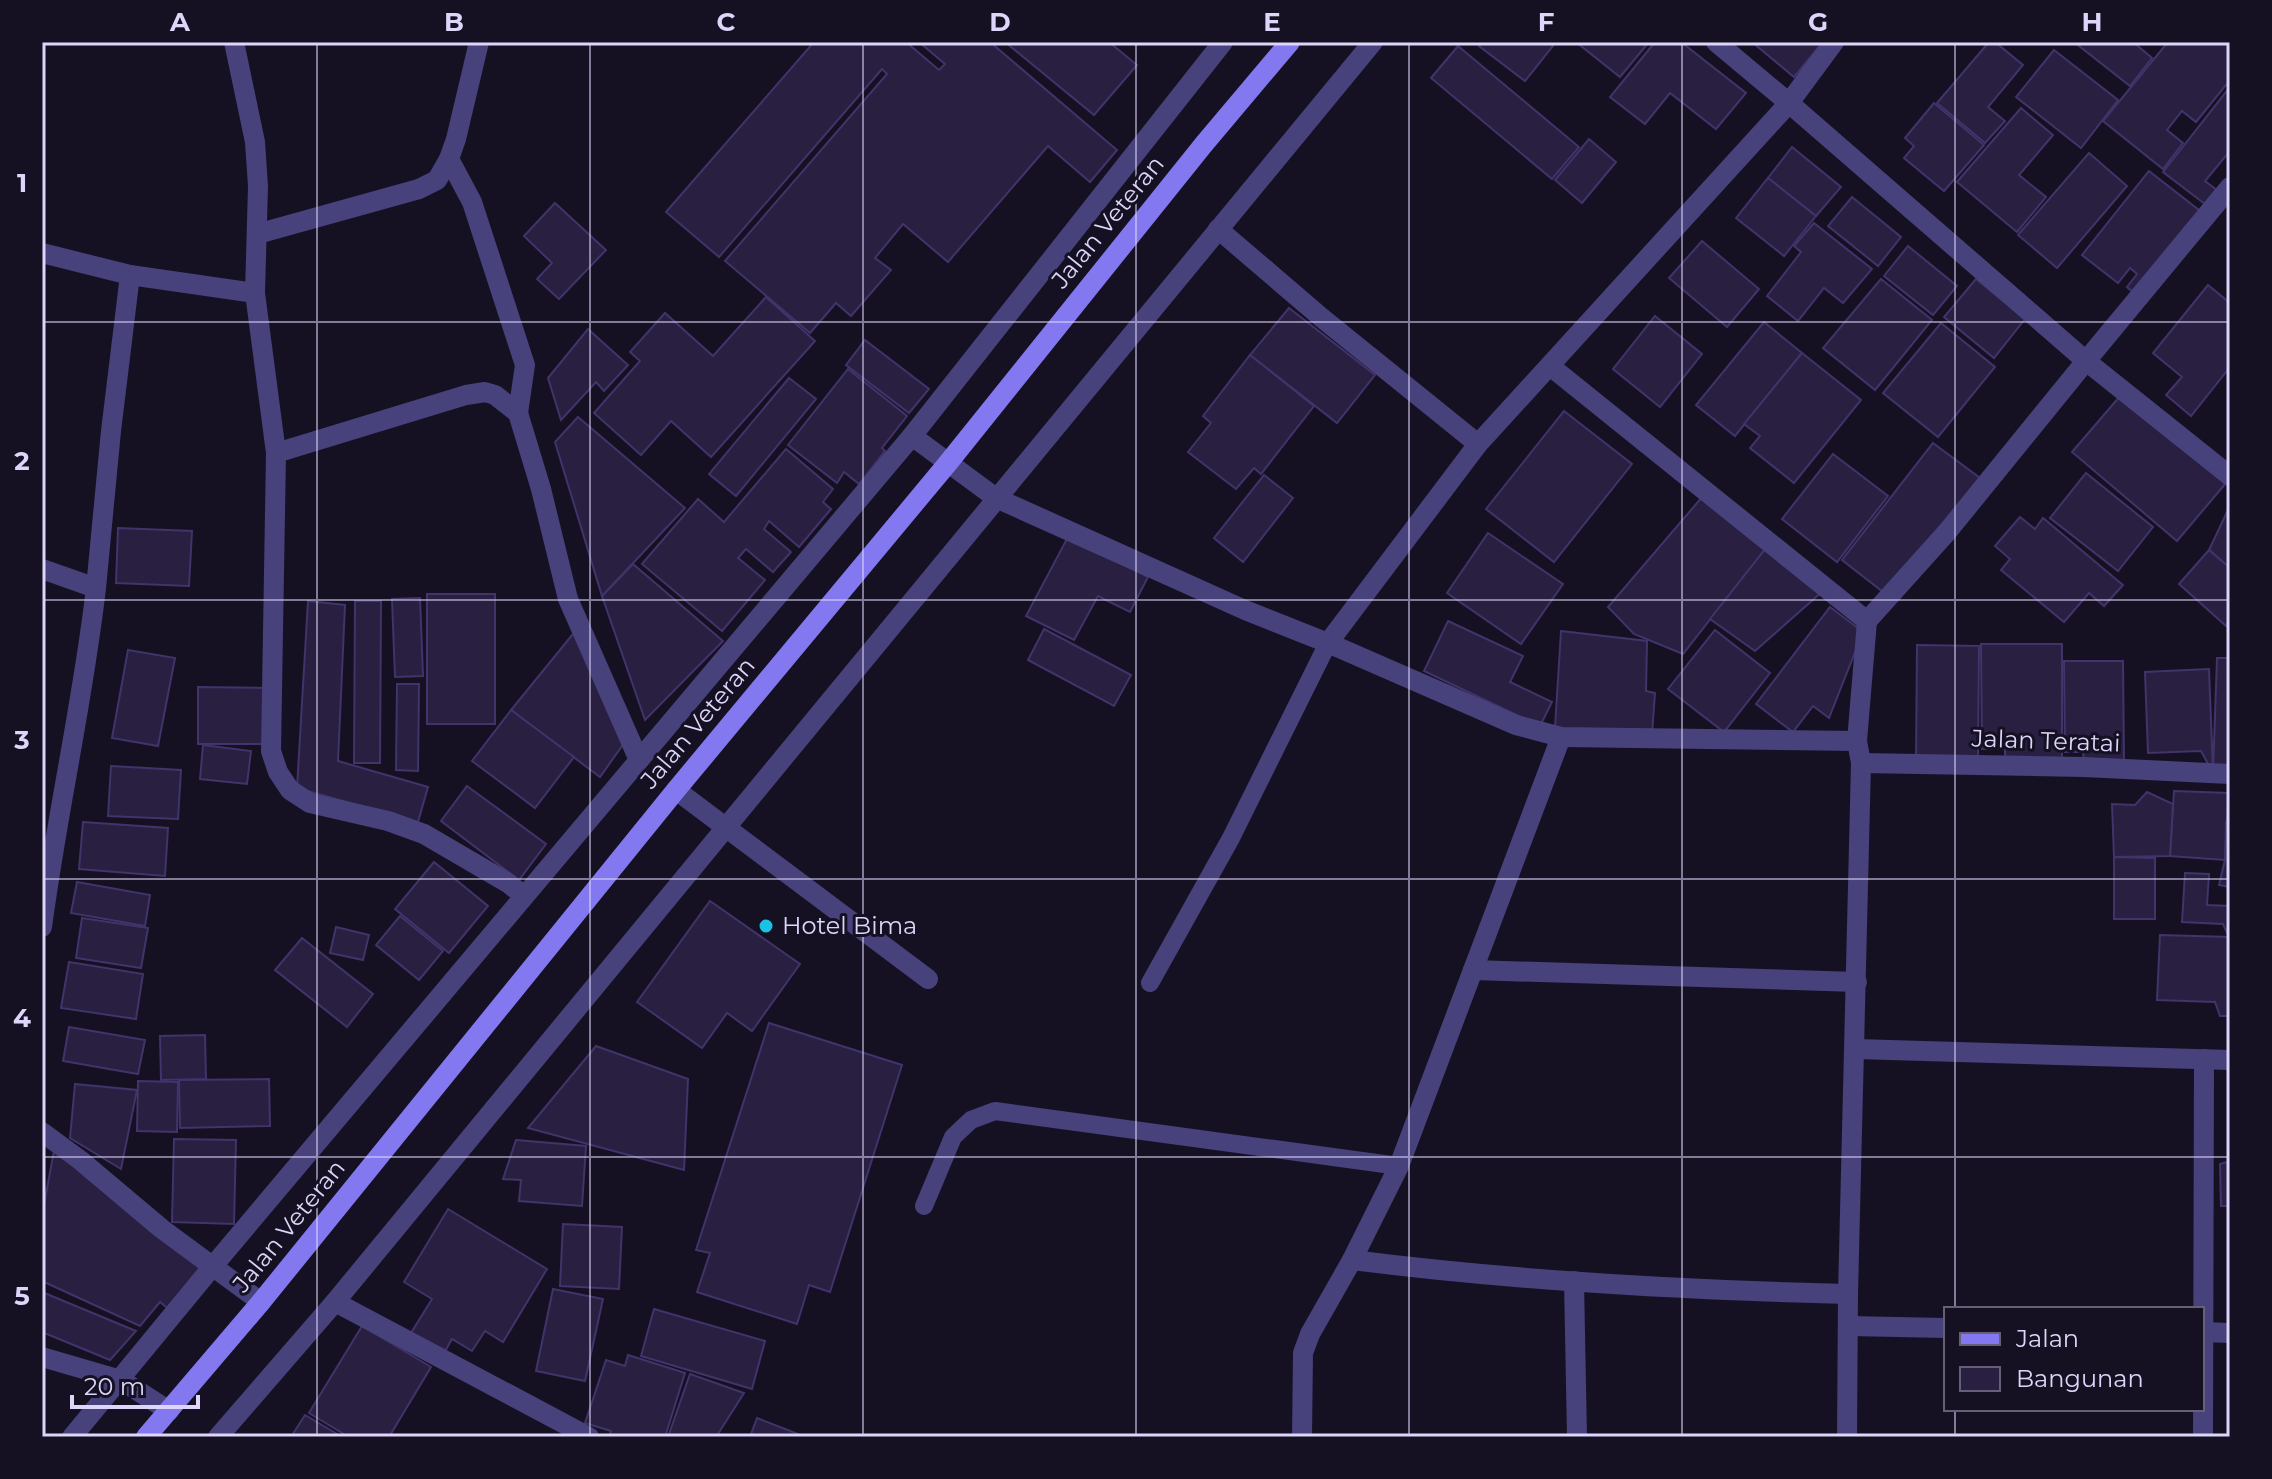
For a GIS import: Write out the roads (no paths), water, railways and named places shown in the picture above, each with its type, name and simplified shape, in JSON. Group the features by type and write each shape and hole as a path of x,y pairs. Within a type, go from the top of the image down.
{"main road":[{"name":"Jalan Veteran","path":"146,1437 261,1302 676,790 948,463 1204,144 1290,42"}],"street":[{"path":"234,42 255,142 258,186 255,293 276,453 271,751 278,772 290,790 310,803 388,821 424,834 523,895"},
{"path":"257,234 419,189 437,180 456,139 479,42"},
{"path":"72,1437 523,895 912,436 1223,42"},
{"path":"218,1437 335,1302 1373,42"},
{"path":"1716,42 2086,361 2230,476"},
{"path":"1328,643 1478,444 1789,103 1834,42"},
{"path":"449,159 472,202 525,365 518,413 541,489 568,599 638,758"},
{"path":"1847,1437 1861,763 1857,741 1867,621 1947,532 2230,187"},
{"path":"1218,229 1478,444"},
{"path":"42,253 130,275 255,293"},
{"path":"42,927 53,842 96,588 130,275"},
{"path":"1550,366 1867,621"},
{"path":"276,453 466,395 485,392 495,395 518,413"},
{"path":"912,436 996,498 1245,610 1516,725 1561,737 1857,741"},
{"path":"42,569 96,588"},
{"path":"1302,1437 1303,1353 1310,1334 1352,1260 1399,1166 1561,737"},
{"name":"Jalan Teratai","path":"1861,763 2084,767 2230,774"},
{"path":"676,790 928,979"},
{"path":"1473,970 1857,982"},
{"path":"1856,1049 2230,1060"},
{"path":"2203,1307 2204,1059"},
{"path":"42,1132 162,1229 261,1302"},
{"path":"1352,1260 1442,1271 1574,1281 1736,1292 1848,1294"},
{"path":"1574,1281 1577,1437"},
{"path":"335,1302 589,1437"},
{"path":"1849,1326 1944,1328"},
{"path":"2204,1332 2230,1333"},
{"path":"42,1357 121,1380 169,1411"},
{"path":"2203,1411 2203,1437"}],"lane":[{"path":"1150,983 1231,838 1328,643"},
{"path":"924,1206 953,1137 971,1120 995,1111 1399,1166"}],"place":[{"name":"Hotel Bima","path":"766,926"}]}
